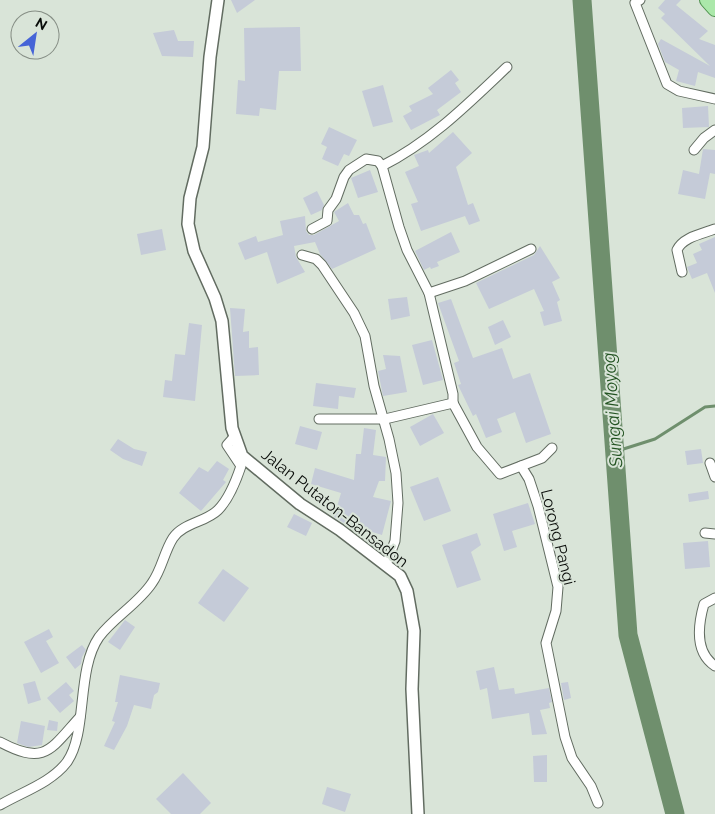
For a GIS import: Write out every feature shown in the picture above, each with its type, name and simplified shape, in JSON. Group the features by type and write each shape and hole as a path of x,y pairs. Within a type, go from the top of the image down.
{"main road":[{"path":"707,0 715,9"}],"street":[{"name":"Jalan Putaton-Bansadon","path":"218,0 210,57 203,147 190,198 188,224 197,260 215,298 222,321 226,348 226,379 235,436 242,456 300,504 340,530 400,576 407,591 414,631 412,688 418,814"},
{"path":"640,0 635,3 666,84 679,91 715,99"},
{"path":"382,166 410,152 431,136 507,67"},
{"path":"694,150 704,138 715,130"},
{"path":"312,229 327,221 328,210 336,200 349,170 366,159 378,161 382,166 407,250 429,293 453,394 453,403 477,447 500,474 542,458 552,448"},
{"path":"682,272 677,250 680,245 690,238 715,229"},
{"path":"429,293 464,282 531,249"},
{"path":"302,255 316,259 322,265 360,325 369,352 374,386 385,419 398,488 395,541 386,565"},
{"path":"319,419 385,419 453,403"},
{"path":"0,805 55,774 67,762 73,750 93,648 100,636 143,595 154,581 174,537 217,511 228,496 241,466 227,445 235,436"},
{"path":"710,462 715,477"},
{"name":"Lorong Pangi","path":"521,466 529,479 538,506 558,587 556,611 546,643 566,737 572,758 591,786 598,803"},
{"path":"705,533 715,534"},
{"path":"715,598 704,604 700,640 701,652 715,666"},
{"path":"0,742 28,754 43,754 51,748 80,716"}],"building":[{"path":"231,0 255,0 237,13"},
{"path":"665,0 681,0 676,5 708,31 699,39 715,45 715,78 698,72 695,86 676,81 679,70 665,62 658,44 661,39 710,66 661,18 665,14 658,8"},
{"path":"300,27 301,71 279,71 276,110 260,108 259,116 236,114 238,80 245,81 244,28"},
{"path":"174,30 178,41 194,41 193,57 162,56 153,33"},
{"path":"451,70 459,80 455,83 461,92 437,110 440,115 411,130 403,116 412,111 409,106 433,94 428,88"},
{"path":"383,85 393,122 373,127 362,91"},
{"path":"708,106 709,127 683,128 682,108"},
{"path":"329,127 357,140 349,156 344,154 338,166 322,159 327,147 321,144"},
{"path":"453,132 472,153 456,167 468,205 473,203 480,221 469,225 465,216 421,231 411,204 418,202 405,172 419,166 414,155 428,150 429,153"},
{"path":"703,149 715,150 715,174 710,173 705,199 678,194 683,170 699,174"},
{"path":"370,170 378,192 358,198 351,178"},
{"path":"317,191 324,205 322,210 311,215 303,198"},
{"path":"348,203 354,215 359,215 363,224 366,223 376,249 332,269 320,254 315,242 294,246 296,257 305,272 277,284 267,252 245,260 238,243 256,236 258,242 283,235 280,221 305,216 306,231 309,235 314,235 339,221 334,212"},
{"path":"162,229 166,250 141,255 137,234"},
{"path":"451,232 460,252 437,262 439,266 424,270 415,251"},
{"path":"715,237 715,293 707,273 692,279 687,267 697,263 693,254 702,250 699,244"},
{"path":"540,246 560,278 552,282 560,300 557,302 562,321 544,326 540,312 544,311 534,289 489,309 476,283 534,255"},
{"path":"407,297 410,316 391,320 388,299"},
{"path":"451,299 473,358 502,348 513,379 530,373 551,434 526,443 515,412 497,419 502,432 486,438 476,414 473,416 458,385 461,384 454,363 459,361 438,303"},
{"path":"230,308 245,309 243,332 249,331 249,348 258,347 259,375 235,376"},
{"path":"503,320 511,337 495,345 488,327"},
{"path":"189,323 202,325 195,401 163,397 165,380 172,381 175,354 185,355"},
{"path":"432,340 443,380 423,385 412,345"},
{"path":"383,355 400,356 407,392 383,396 378,371 386,369"},
{"path":"316,383 356,388 354,398 339,396 338,409 313,406"},
{"path":"433,414 444,433 420,446 410,427"},
{"path":"300,426 322,432 317,450 295,444"},
{"path":"364,428 376,430 373,455 386,457 385,481 379,481 373,497 391,501 382,535 344,523 334,517 341,493 311,484 315,468 354,480 356,454 361,454"},
{"path":"118,439 134,449 147,452 142,466 123,459 110,450"},
{"path":"701,449 703,463 687,465 685,451"},
{"path":"217,461 229,469 223,480 226,482 201,511 179,493 199,467 208,472"},
{"path":"438,477 451,511 424,521 410,487"},
{"path":"708,491 709,499 689,502 688,494"},
{"path":"528,503 535,524 512,531 517,547 504,551 493,514"},
{"path":"294,514 312,523 306,536 287,527"},
{"path":"477,533 481,545 471,552 481,580 457,588 442,545"},
{"path":"708,541 710,567 685,569 683,543"},
{"path":"223,569 249,588 224,622 198,603"},
{"path":"125,620 135,627 120,650 108,642"},
{"path":"49,629 53,637 46,641 59,663 41,673 24,642"},
{"path":"82,645 86,650 81,664 75,669 66,657"},
{"path":"494,667 499,690 514,688 515,694 549,688 552,702 549,703 550,708 540,710 547,734 532,735 529,713 492,719 487,688 480,690 476,671"},
{"path":"120,675 160,683 158,692 154,695 151,709 134,705 127,726 114,750 104,746 115,722 112,721 118,702 115,702"},
{"path":"35,681 41,700 28,704 23,684"},
{"path":"66,682 74,691 69,695 74,701 60,713 47,698"},
{"path":"568,682 571,698 564,700 561,683"},
{"path":"49,720 58,722 57,731 47,730"},
{"path":"21,721 45,726 42,745 28,747 17,743"},
{"path":"547,755 547,782 534,782 533,756"},
{"path":"183,773 211,803 200,814 171,814 156,799"},
{"path":"327,787 351,794 345,812 322,804"}],"waterway":[{"name":"Sungai Moyog","path":"582,0 628,635 675,814"},
{"path":"614,452 655,439 705,407 715,406"}]}
